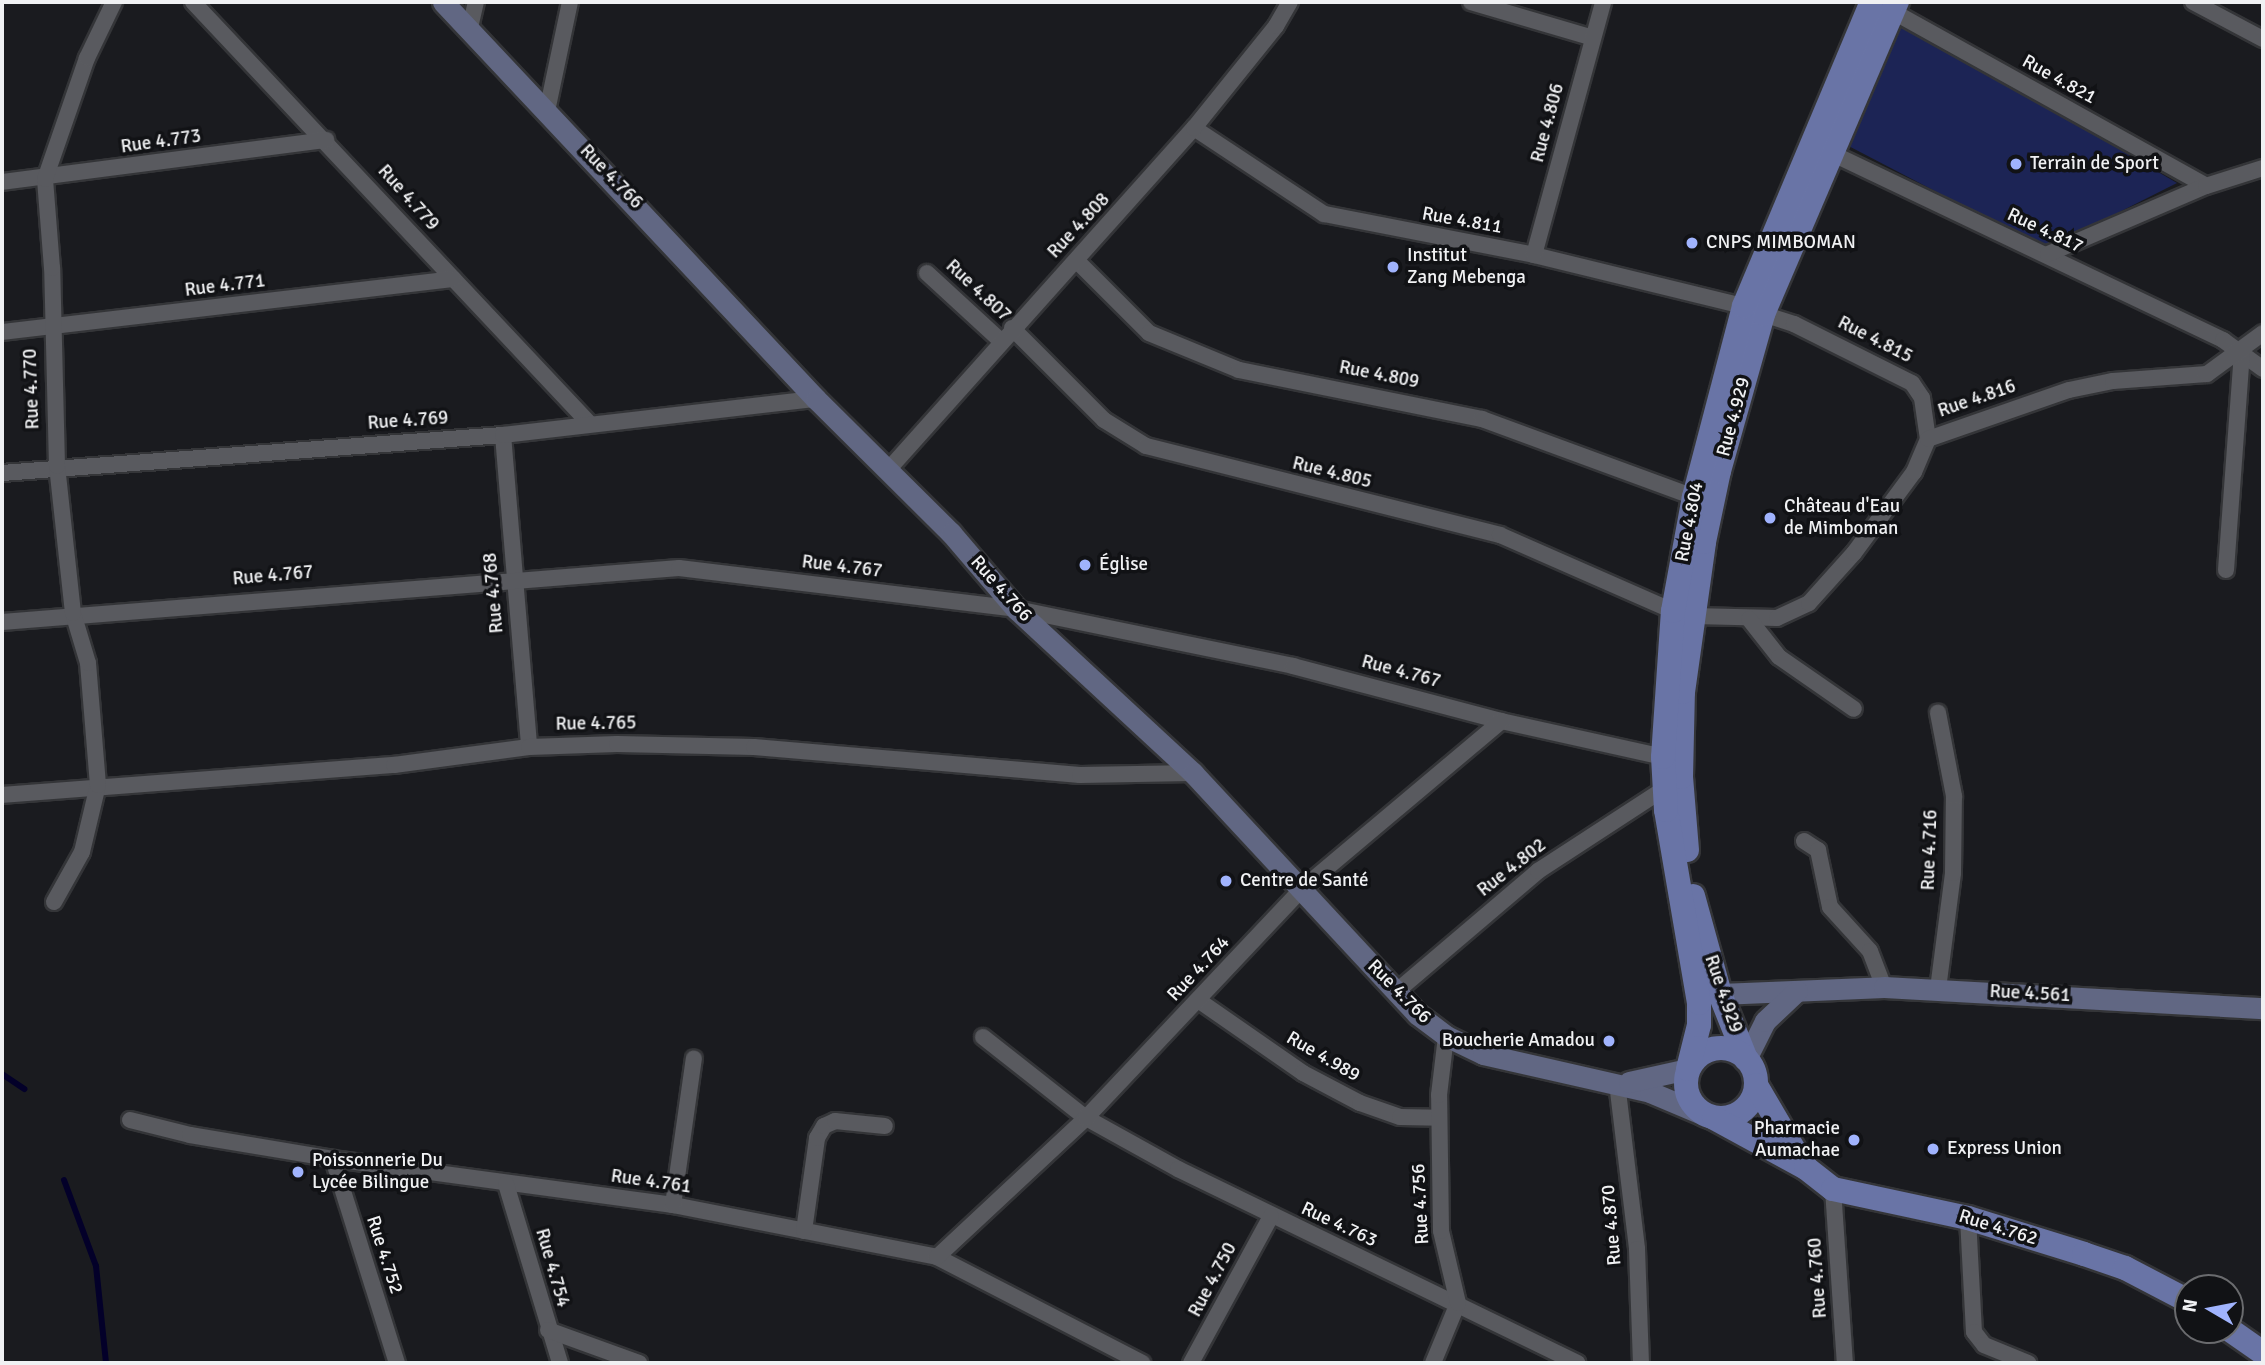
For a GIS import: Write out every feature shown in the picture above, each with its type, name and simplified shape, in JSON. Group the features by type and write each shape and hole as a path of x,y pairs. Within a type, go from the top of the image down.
{"main road":[{"name":"Rue 4.929","path":"1746,1059 1720,994 1693,897 1686,847 1681,725 1683,613 1719,471 1754,310 1829,152 1887,5"},
{"name":"Rue 4.804","path":"1688,1069 1699,1025 1699,1003 1664,789 1663,757 1683,613 1694,497 1754,310 1887,5"},
{"path":"1714,1048 1737,1052 1746,1059 1756,1085 1806,1168 1708,1116 1686,1089 1688,1069 1704,1052 1714,1048"},
{"path":"1708,1116 1742,1111 1756,1085"},
{"name":"Rue 4.762","path":"1806,1168 1833,1189 1968,1218 2125,1268 2174,1294"},
{"path":"2244,1340 2263,1353"}],"street":[{"name":"Rue 4.770","path":"54,902 82,852 98,785 88,663 73,613 57,466 45,179 87,58 114,2"},
{"name":"Rue 4.779","path":"193,2 327,140 590,424"},
{"name":"Rue 4.766","path":"443,2 816,399 951,533 1016,609 1193,773 1303,888 1396,992 1446,1036 1518,1065 1617,1083 1673,1099 1708,1116"},
{"path":"469,32 476,2"},
{"path":"547,111 570,2"},
{"name":"Rue 4.808","path":"888,470 1012,328 1078,262 1194,128 1276,26 1290,2"},
{"path":"1471,2 1593,38"},
{"name":"Rue 4.806","path":"1534,255 1603,2"},
{"path":"2193,2 2263,39"},
{"name":"Rue 4.821","path":"1887,5 2206,186"},
{"name":"Rue 4.811","path":"1194,128 1324,214 1534,255 1754,310"},
{"name":"Rue 4.773","path":"2,181 45,179 327,140"},
{"name":"Rue 4.817","path":"1829,152 2048,254 2242,351 2263,369"},
{"path":"2048,254 2206,186 2263,168"},
{"name":"Rue 4.809","path":"1078,262 1149,333 1239,370 1482,419 1694,497"},
{"name":"Rue 4.807","path":"927,273 1001,341"},
{"name":"Rue 4.771","path":"2,332 453,279"},
{"name":"Rue 4.815","path":"1754,310 1832,342 1912,383 1922,398 1928,439"},
{"name":"Rue 4.805","path":"1012,328 1104,420 1146,446 1500,535 1683,613"},
{"name":"Rue 4.816","path":"1683,613 1749,619 1777,618 1809,603 1854,553 1914,472 1928,439 2068,390 2113,381 2207,374 2242,351 2251,338 2263,333"},
{"path":"2226,570 2242,351"},
{"name":"Rue 4.769","path":"2,473 57,466 503,435 816,399"},
{"name":"Rue 4.768","path":"503,435 528,747"},
{"name":"Rue 4.767","path":"2,622 73,613 514,578 679,568 1016,609 1293,666 1501,721 1663,757"},
{"path":"1749,619 1779,657 1854,709"},
{"name":"Rue 4.716","path":"1938,713 1954,796 1953,873 1938,989"},
{"name":"Rue 4.764","path":"937,1257 1086,1118 1303,888 1501,721"},
{"name":"Rue 4.765","path":"2,795 75,792 98,785 394,765 528,747 754,747 1080,775 1193,773"},
{"name":"Rue 4.802","path":"1396,992 1538,871 1664,789"},
{"path":"1804,841 1818,850 1830,906 1870,951 1884,987"},
{"name":"Rue 4.561","path":"1720,994 1884,987 2263,1008"},
{"path":"1746,1059 1765,1021 1797,991"},
{"name":"Rue 4.989","path":"1198,1000 1303,1073 1360,1102 1401,1117 1439,1118"},
{"name":"Rue 4.756","path":"1446,1036 1439,1118 1441,1231 1458,1303"},
{"name":"Rue 4.763","path":"983,1037 1086,1118 1271,1216 1458,1303 1577,1363"},
{"path":"673,1205 694,1058"},
{"name":"Rue 4.766","path":"1617,1083 1658,1079 1688,1069"},
{"name":"Rue 4.870","path":"1617,1083 1637,1249 1641,1363"},
{"name":"Rue 4.761","path":"130,1120 180,1133 333,1159 673,1205 937,1257 1142,1363"},
{"path":"804,1231 817,1138 824,1126 835,1121 885,1126"},
{"name":"Rue 4.752","path":"333,1159 397,1363"},
{"name":"Rue 4.754","path":"506,1184 560,1363"},
{"name":"Rue 4.760","path":"1833,1189 1844,1363"},
{"name":"Rue 4.750","path":"1191,1363 1271,1216"},
{"path":"1968,1218 1974,1332 1984,1345 2028,1363"},
{"path":"1433,1363 1458,1303"},
{"path":"548,1330 639,1363"}],"shaded area":[{"path":"1899,21 2177,183 2046,249 1839,141"}],"waterway":[{"path":"2,1074 24,1089"},
{"path":"64,1180 96,1266 106,1363"}],"place":[{"name":"Terrain de Sport","path":"2016,164"},
{"name":"CNPS MIMBOMAN","path":"1692,243"},
{"name":"Institut Zang Mebenga","path":"1393,267"},
{"name":"Château d'Eau de Mimboman","path":"1770,518"},
{"name":"Église","path":"1085,565"},
{"name":"Centre de Santé","path":"1226,881"},
{"name":"Boucherie Amadou","path":"1609,1041"},
{"name":"Pharmacie Aumachae","path":"1854,1140"},
{"name":"Express Union","path":"1933,1149"},
{"name":"Poissonnerie Du Lycée Bilingue","path":"298,1172"}]}
